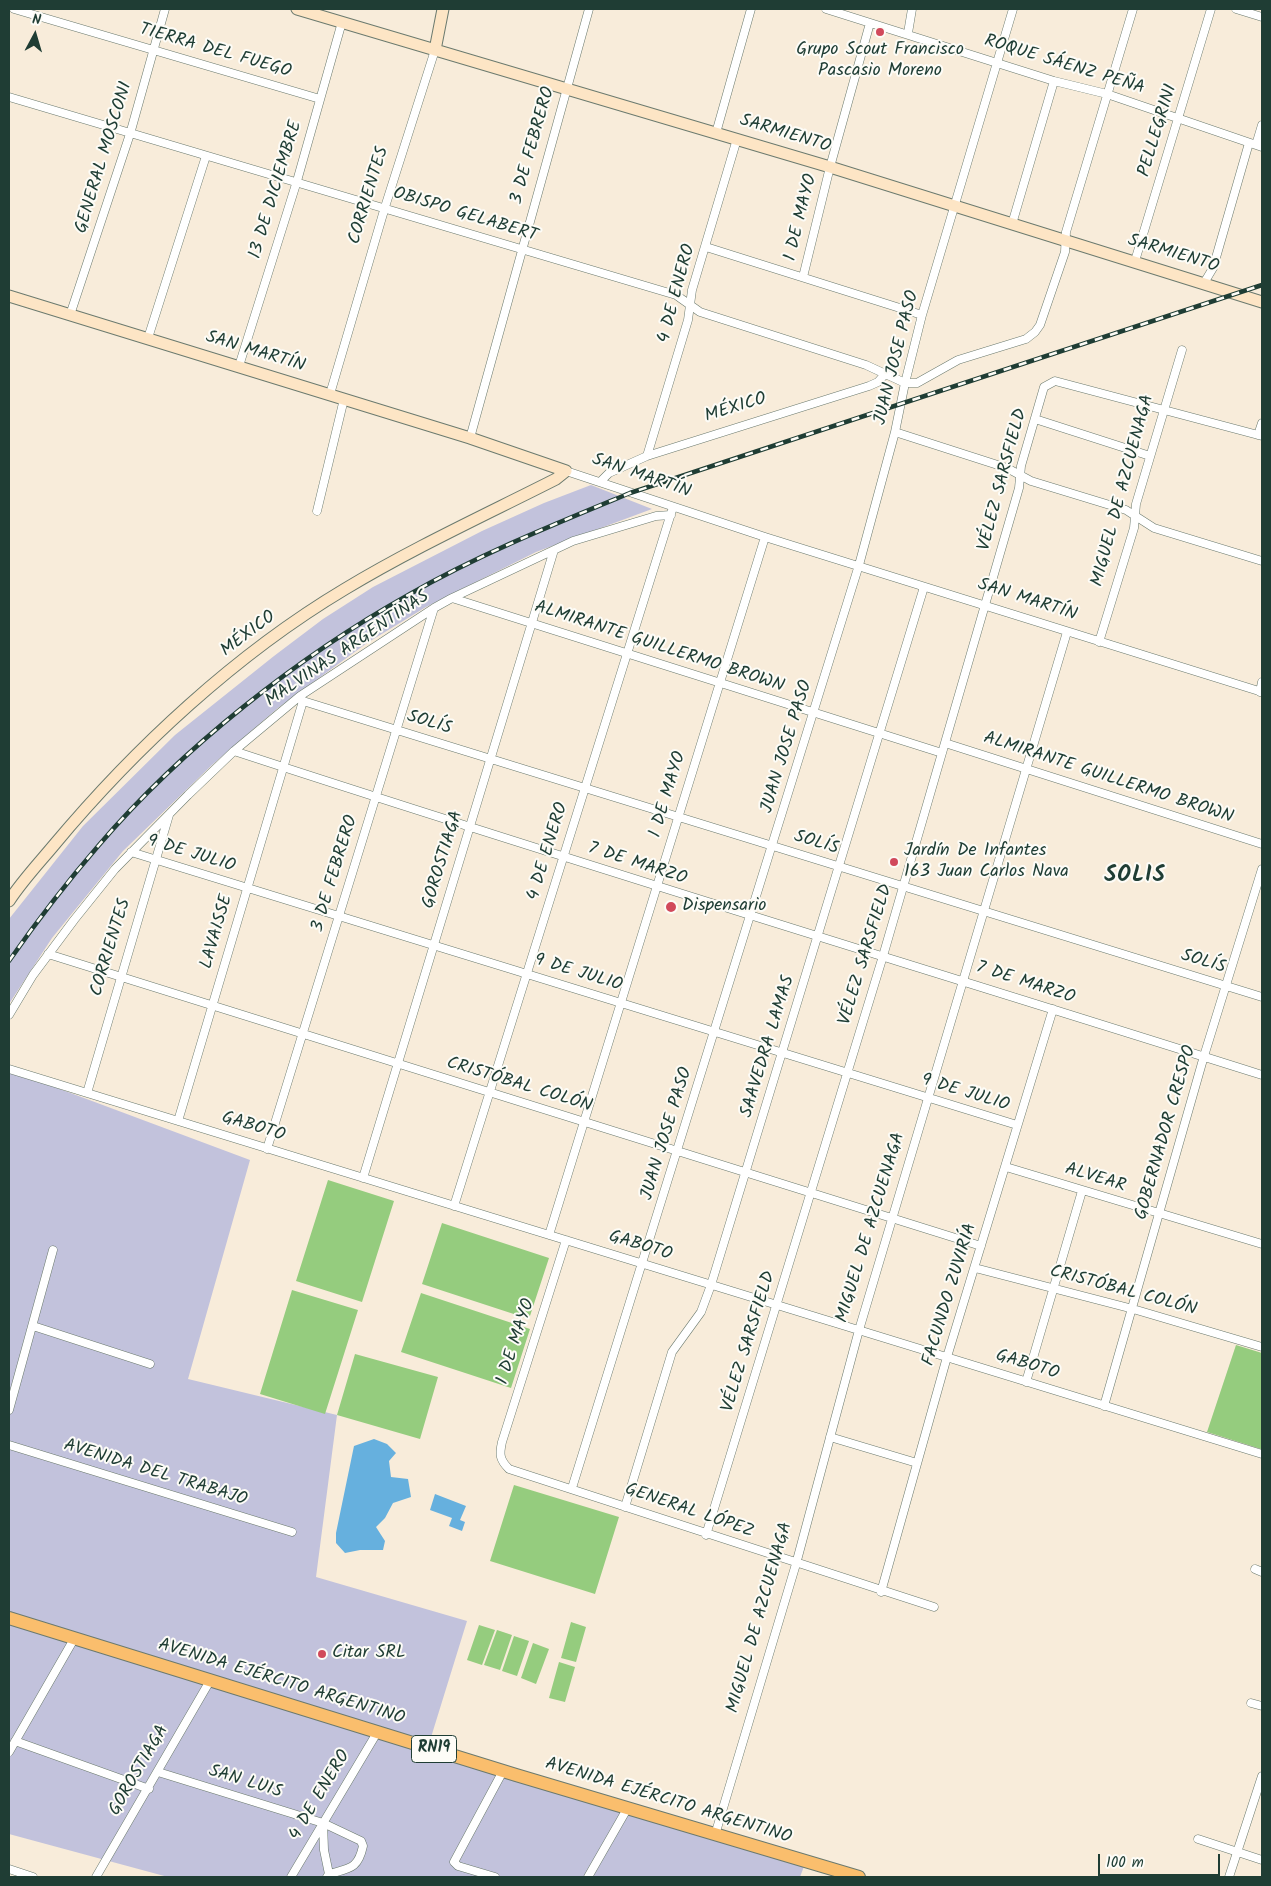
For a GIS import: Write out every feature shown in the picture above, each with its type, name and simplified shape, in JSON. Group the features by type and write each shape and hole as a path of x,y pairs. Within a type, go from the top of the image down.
{"main road":[{"name":"AVENIDA EJÉRCITO ARGENTINO","path":"9,1618 838,1874 859,1877"}],"street":[{"name":"TIERRA DEL FUEGO","path":"14,9 320,99"},
{"name":"GENERAL MOSCONI","path":"70,315 130,134 165,9"},
{"name":"SARMIENTO","path":"296,9 830,167 1262,302"},
{"name":"CORRIENTES","path":"330,394 385,207 435,50 443,9"},
{"name":"3 DE FEBRERO","path":"470,438 520,250 588,9"},
{"path":"716,133 751,9"},
{"name":"ROQUE SÁENZ PEÑA","path":"826,9 836,10 1054,81 1107,94 1256,145"},
{"path":"908,33 912,9"},
{"name":"JUAN JOSE PASO","path":"572,1488 859,565 896,432 905,382 922,315 1013,9"},
{"path":"905,382 922,382 958,360 1026,339 1040,325 1065,252 1066,232 1133,9"},
{"name":"PELLEGRINI","path":"1135,261 1211,9"},
{"path":"1236,9 1262,17"},
{"name":"13 DE DICIEMBRE","path":"239,366 297,181 342,22"},
{"name":"1 DE MAYO","path":"804,277 830,167 870,22"},
{"path":"1012,224 1054,81"},
{"name":"OBISPO GELABERT","path":"9,97 130,134 385,207 520,250 676,295 700,312 866,365 905,382"},
{"path":"1204,283 1212,268 1262,125"},
{"name":"4 DE ENERO","path":"647,456 688,320 692,290 737,139"},
{"path":"148,338 206,156"},
{"path":"706,247 922,315"},
{"name":"SAN MARTÍN","path":"9,296 470,438 600,482 672,511 859,565 1261,692"},
{"name":"MIGUEL DE AZCUENAGA","path":"1099,642 1135,517 1136,504 1182,350"},
{"name":"MÉXICO","path":"600,482 609,473 647,456 869,386 878,382 884,374"},
{"name":"VÉLEZ SARSFIELD","path":"706,1535 883,956 1019,488 1021,466 1044,387 1050,382 1055,381 1164,410"},
{"path":"317,511 344,399"},
{"path":"1164,410 1260,436 1262,422"},
{"path":"1035,419 1150,456"},
{"path":"896,432 1007,468 1020,476 1126,510 1154,528 1262,561"},
{"name":"MÉXICO","path":"9,901 79,815 148,743 224,676 312,610 345,589 403,556 556,479 566,471"},
{"name":"4 DE ENERO","path":"454,1206 672,511"},
{"name":"MALVINAS ARGENTINAS","path":"9,1015 48,954 131,852 234,751 302,698 434,608 452,598 554,550 612,528 672,511"},
{"name":"1 DE MAYO","path":"549,1235 765,537"},
{"name":"GOROSTIAGA","path":"364,1178 554,550"},
{"name":"SAAVEDRA LAMAS","path":"625,1507 672,1352 701,1312 711,1285 747,1173 924,587"},
{"name":"ALMIRANTE GUILLERMO BROWN","path":"452,598 942,753"},
{"name":"3 DE FEBRERO","path":"268,1148 434,608"},
{"name":"MIGUEL DE AZCUENAGA","path":"715,1835 796,1564 859,1330 1067,632"},
{"path":"1261,692 1262,682"},
{"name":"SOLÍS","path":"302,698 397,730 1262,997"},
{"name":"LAVAISSE","path":"178,1121 302,698"},
{"name":"ALMIRANTE GUILLERMO BROWN","path":"945,743 1262,844"},
{"name":"7 DE MARZO","path":"234,751 751,917 964,980 1262,1075"},
{"name":"CORRIENTES","path":"87,1093 170,813"},
{"name":"9 DE JULIO","path":"131,852 1017,1125"},
{"name":"GOBERNADOR CRESPO","path":"1104,1406 1204,1056 1262,869"},
{"name":"CRISTÓBAL COLÓN","path":"48,954 981,1246"},
{"name":"FACUNDO ZUVIRÍA","path":"881,1592 947,1357 1053,1009"},
{"name":"GABOTO","path":"9,1069 1262,1454"},
{"name":"ALVEAR","path":"1006,1167 1160,1215 1262,1244"},
{"path":"1026,1382 1082,1191"},
{"name":"1 DE MAYO","path":"499,1454 566,1240"},
{"path":"9,1410 53,1250"},
{"name":"CRISTÓBAL COLÓN","path":"975,1268 1133,1309 1262,1347"},
{"path":"33,1326 150,1364"},
{"path":"830,1437 917,1463"},
{"name":"AVENIDA DEL TRABAJO","path":"9,1445 292,1532"},
{"name":"GENERAL LÓPEZ","path":"499,1454 502,1462 509,1470 572,1488 706,1535 881,1592 934,1607"},
{"path":"9,1752 74,1639"},
{"name":"GOROSTIAGA","path":"96,1877 149,1789 211,1679"},
{"path":"1251,1703 1262,1706"},
{"name":"4 DE ENERO","path":"291,1877 378,1731"},
{"path":"15,1741 149,1789"},
{"path":"495,1877 458,1866 454,1862 503,1771"},
{"name":"SAN LUIS","path":"158,1772 323,1823 355,1837 363,1846 358,1863 351,1868 328,1876"},
{"path":"1229,1877 1262,1776"},
{"path":"588,1877 627,1809"},
{"path":"323,1823 324,1850 328,1876"},
{"path":"1198,1839 1262,1860"},
{"path":"9,1869 33,1877"}],"shaded area":[{"path":"591,485 652,509 536,552 426,607 367,643 278,708 212,765 123,851 52,938 9,1004 9,919 83,826 175,735 323,619 373,587 482,531 544,503"},
{"path":"9,1070 250,1160 188,1379 337,1415 316,1577 467,1621 428,1747 806,1861 800,1877 168,1877 9,1834"}],"green space":[{"path":"328,1180 394,1201 362,1302 296,1281"},
{"path":"442,1223 549,1258 529,1319 422,1284"},
{"path":"292,1290 358,1310 325,1414 260,1394"},
{"path":"421,1293 530,1329 511,1388 401,1352"},
{"path":"1236,1345 1262,1353 1261,1449 1207,1432"},
{"path":"355,1354 438,1377 420,1439 337,1415"},
{"path":"514,1485 619,1517 595,1594 490,1561"},
{"path":"571,1622 586,1627 576,1662 561,1658"},
{"path":"479,1625 495,1630 482,1665 467,1660"},
{"path":"497,1630 512,1635 500,1670 484,1665"},
{"path":"514,1636 529,1641 517,1676 502,1671"},
{"path":"533,1643 549,1649 536,1684 521,1678"},
{"path":"559,1662 575,1667 565,1702 549,1698"}],"water":[{"path":"374,1439 387,1444 396,1453 389,1461 391,1477 408,1479 411,1497 393,1503 385,1518 376,1527 385,1541 383,1550 360,1550 345,1553 336,1543 336,1533 354,1446"},
{"path":"435,1494 466,1506 460,1520 465,1522 462,1531 449,1526 452,1518 430,1510"}],"railway":[{"path":"9,961 52,902 99,845 132,809 205,739 244,706 326,646 436,579 518,540 630,493 1262,285"}],"place":[{"name":"Grupo Scout Francisco Pascasio Moreno","path":"880,32"},
{"name":"Jardín De Infantes 163 Juan Carlos Nava","path":"894,862"},
{"name":"Dispensario","path":"671,907"},
{"name":"Citar SRL","path":"322,1654"}],"district":[{"name":"SOLIS","path":"1135,877"}]}
